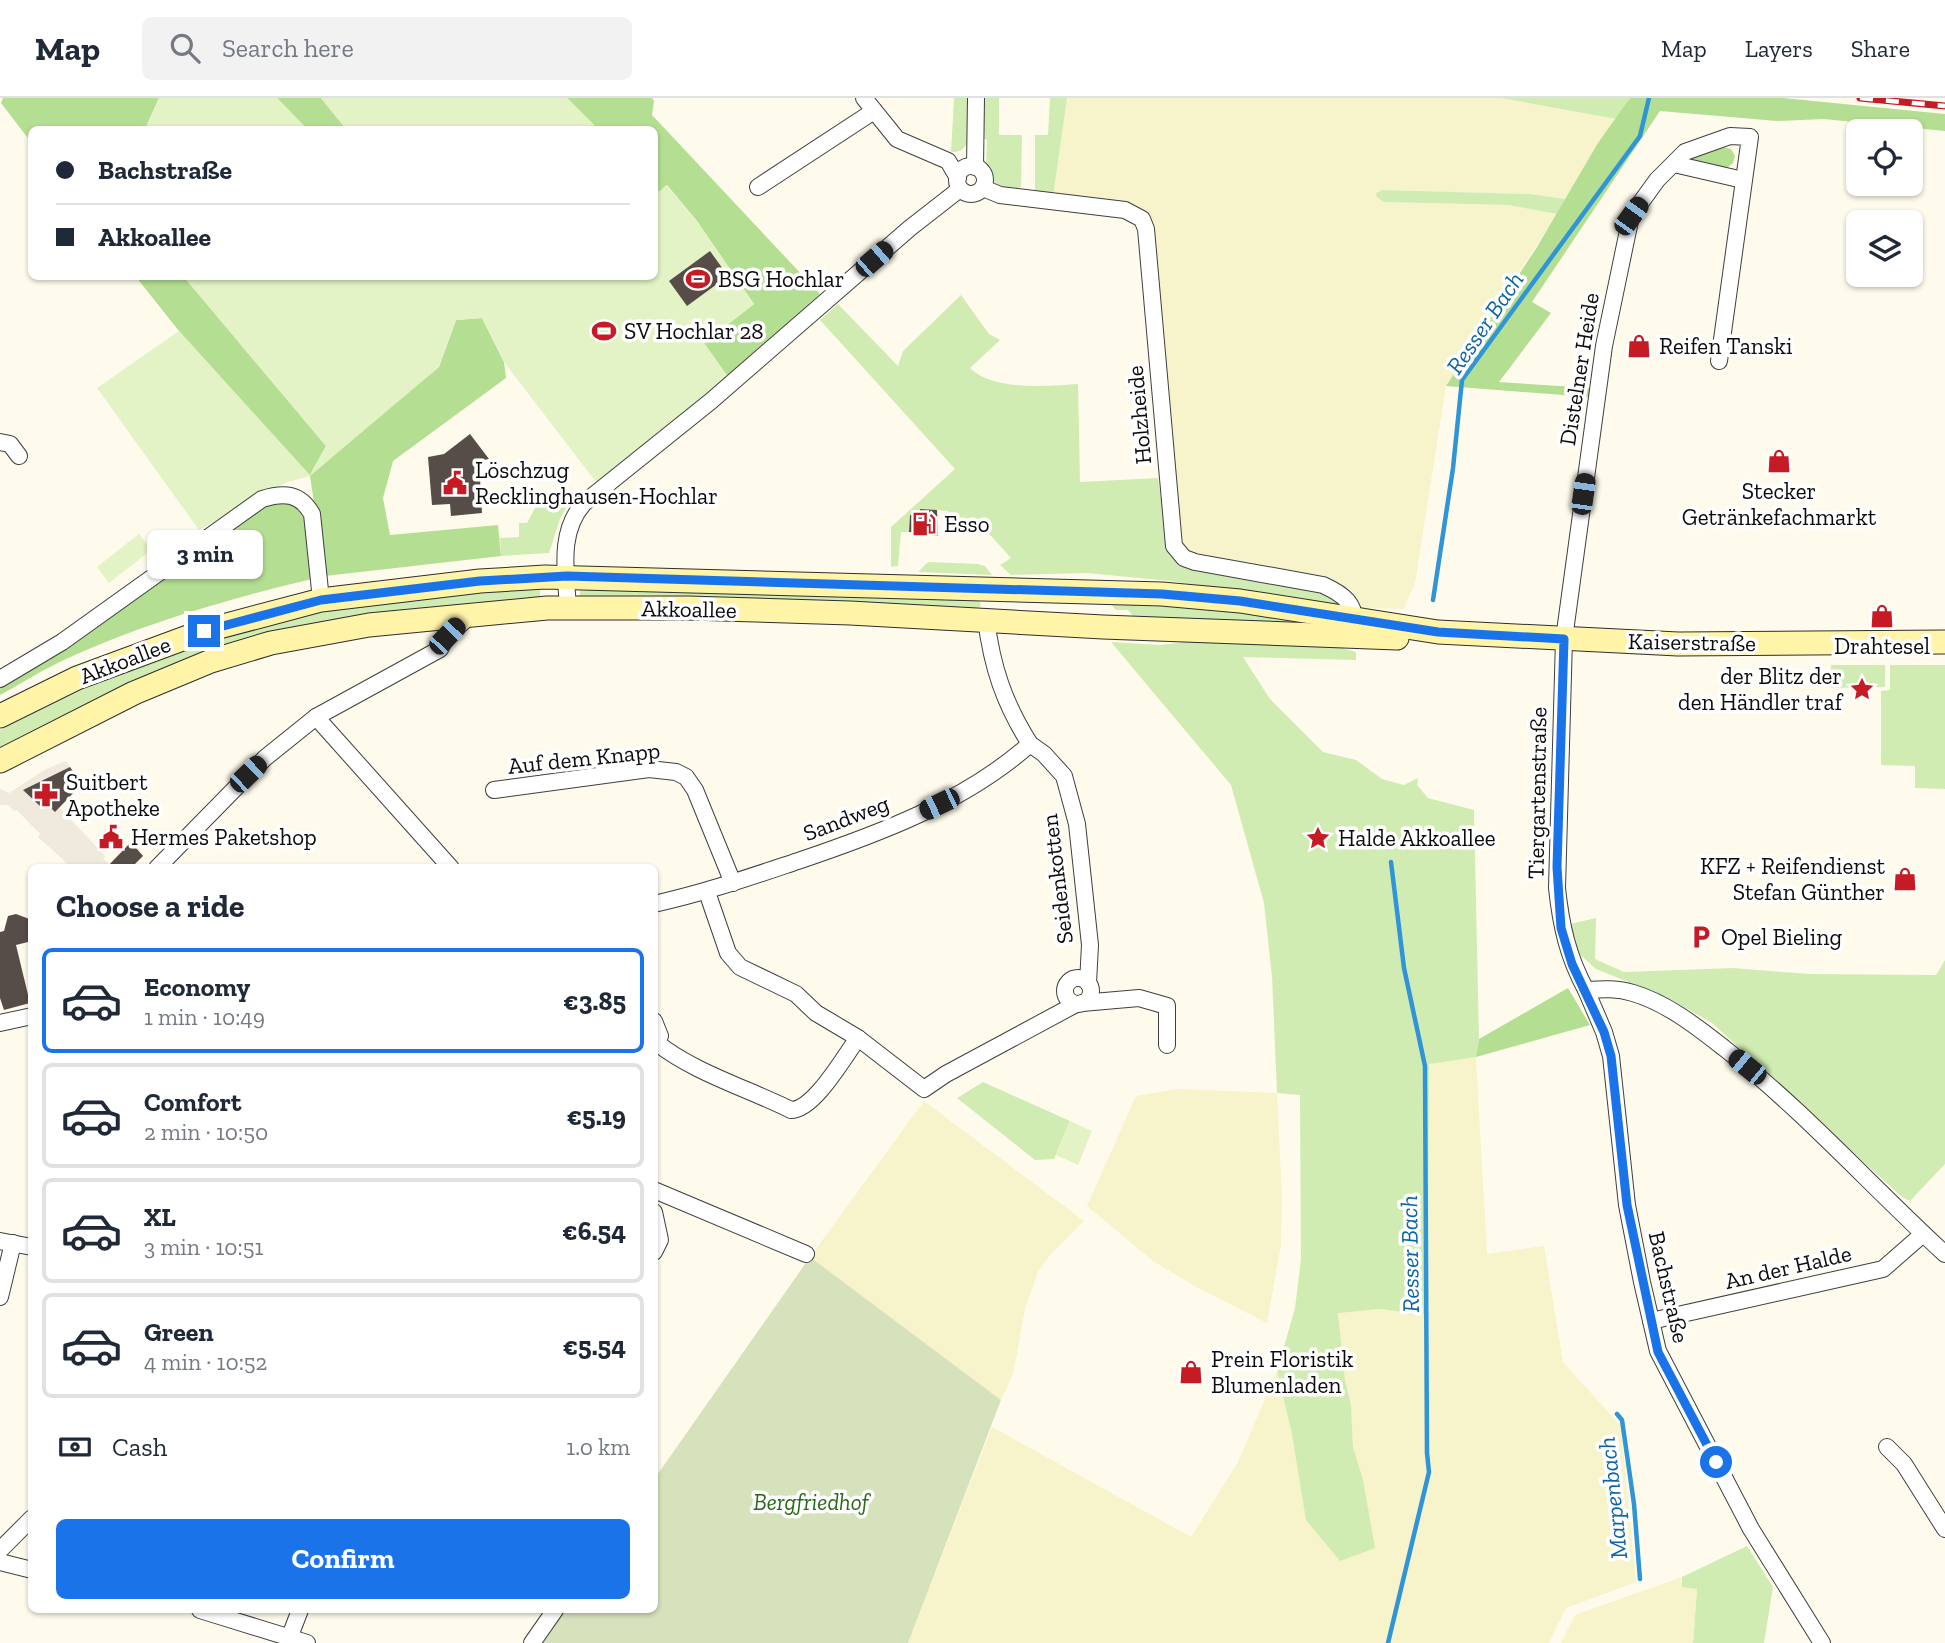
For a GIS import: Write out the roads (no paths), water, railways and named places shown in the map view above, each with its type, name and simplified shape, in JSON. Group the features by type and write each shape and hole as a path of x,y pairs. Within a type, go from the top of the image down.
{"main road":[{"name":"Akkoallee","path":"0,716 77,678 191,635 321,600 480,581 567,576 1175,595 1240,601 1354,628"},
{"path":"986,619 991,603 1008,588"},
{"name":"Akkoallee","path":"1018,621 1065,614 1064,602 1042,589"},
{"name":"Akkoallee","path":"0,761 134,693 211,661 311,634 471,615 568,608 688,608 986,619 1103,627 1354,628 1438,632"},
{"name":"Kaiserstraße","path":"1438,632 1678,644 1945,642"}],"street":[{"path":"976,98 975,167 984,176 983,188"},
{"path":"758,187 869,104 897,139 948,161 959,184"},
{"name":"Distelner Heide","path":"1564,639 1604,346 1631,216 1657,180 1685,152 1730,136 1750,137 1718,361"},
{"path":"1674,164 1743,180"},
{"path":"568,608 568,531 584,503 710,401 900,237 959,184 964,169 975,167"},
{"name":"Holzheide","path":"959,184 972,194 983,188 1000,195 1125,210 1142,219 1147,235 1174,545 1184,558 1195,562 1324,585 1349,601 1354,611 1354,628"},
{"path":"0,442 10,444 19,456"},
{"path":"0,679 62,642 262,499 276,494 289,494 306,504 312,514 321,600"},
{"path":"161,864 265,758 316,717 440,649 447,636 471,615"},
{"path":"986,619 996,676 1014,719 1030,744"},
{"name":"Tiergartenstraße","path":"1564,639 1557,888 1561,928 1572,964 1586,990"},
{"path":"316,717 376,780 448,864"},
{"name":"Sandweg","path":"658,903 707,892 871,836 980,781 1011,761 1030,744"},
{"name":"Seidenkotten","path":"1030,744 1044,754 1064,776 1077,824 1090,945 1090,995 1079,1003"},
{"name":"Auf dem Knapp","path":"494,790 649,769 676,772 686,777 695,790 733,883"},
{"path":"707,892 729,953 740,967 796,994 816,1013 858,1038 924,1089 946,1074 1079,1003 1139,998 1167,1006 1167,1045"},
{"path":"1586,990 1613,988 1636,993 1692,1023 1799,1113 1945,1254"},
{"name":"Bachstraße","path":"1586,990 1611,1056 1627,1205 1658,1352 1745,1517 1822,1643"},
{"path":"0,1023 28,1017"},
{"path":"658,1045 791,1110 800,1110 811,1102 858,1038"},
{"path":"658,1192 806,1254"},
{"name":"An der Halde","path":"1651,1321 1883,1269 1923,1234"},
{"path":"0,1297 6,1242 28,1246"},
{"path":"1887,1447 1904,1464 1945,1529"},
{"path":"0,1550 28,1522"},
{"path":"0,1562 28,1569"},
{"path":"210,1613 307,1643"},
{"path":"290,1636 299,1613"},
{"path":"532,1643 553,1613"}],"waterway":[{"name":"Resser Bach","path":"1433,600 1453,468 1462,380 1640,136 1649,98"},
{"name":"Resser Bach","path":"1388,1643 1429,1472 1425,1066 1404,968 1391,862"},
{"name":"Marpenbach","path":"1617,1414 1622,1420 1634,1504 1640,1579"}],"railway":[{"path":"1860,98 1945,106"}],"place":[{"name":"BSG Hochlar","path":"698,279"},
{"name":"SV Hochlar 28","path":"604,331"},
{"name":"Reifen Tanski","path":"1639,346"},
{"name":"Stecker Getränkefachmarkt","path":"1779,461"},
{"name":"Löschzug Recklinghausen-Hochlar","path":"455,483"},
{"name":"Esso","path":"924,524"},
{"name":"Drahtesel","path":"1882,616"},
{"name":"der Blitz der den Händler traf","path":"1862,689"},
{"name":"Suitbert Apotheke","path":"46,795"},
{"name":"Hermes Paketshop","path":"111,837"},
{"name":"Halde Akkoallee","path":"1318,838"},
{"name":"KFZ + Reifendienst Stefan Günther","path":"1905,879"},
{"name":"Opel Bieling","path":"1701,937"},
{"name":"Prein Floristik Blumenladen","path":"1191,1372"}],"park label":[{"name":"Bergfriedhof","path":"811,1502"}]}
